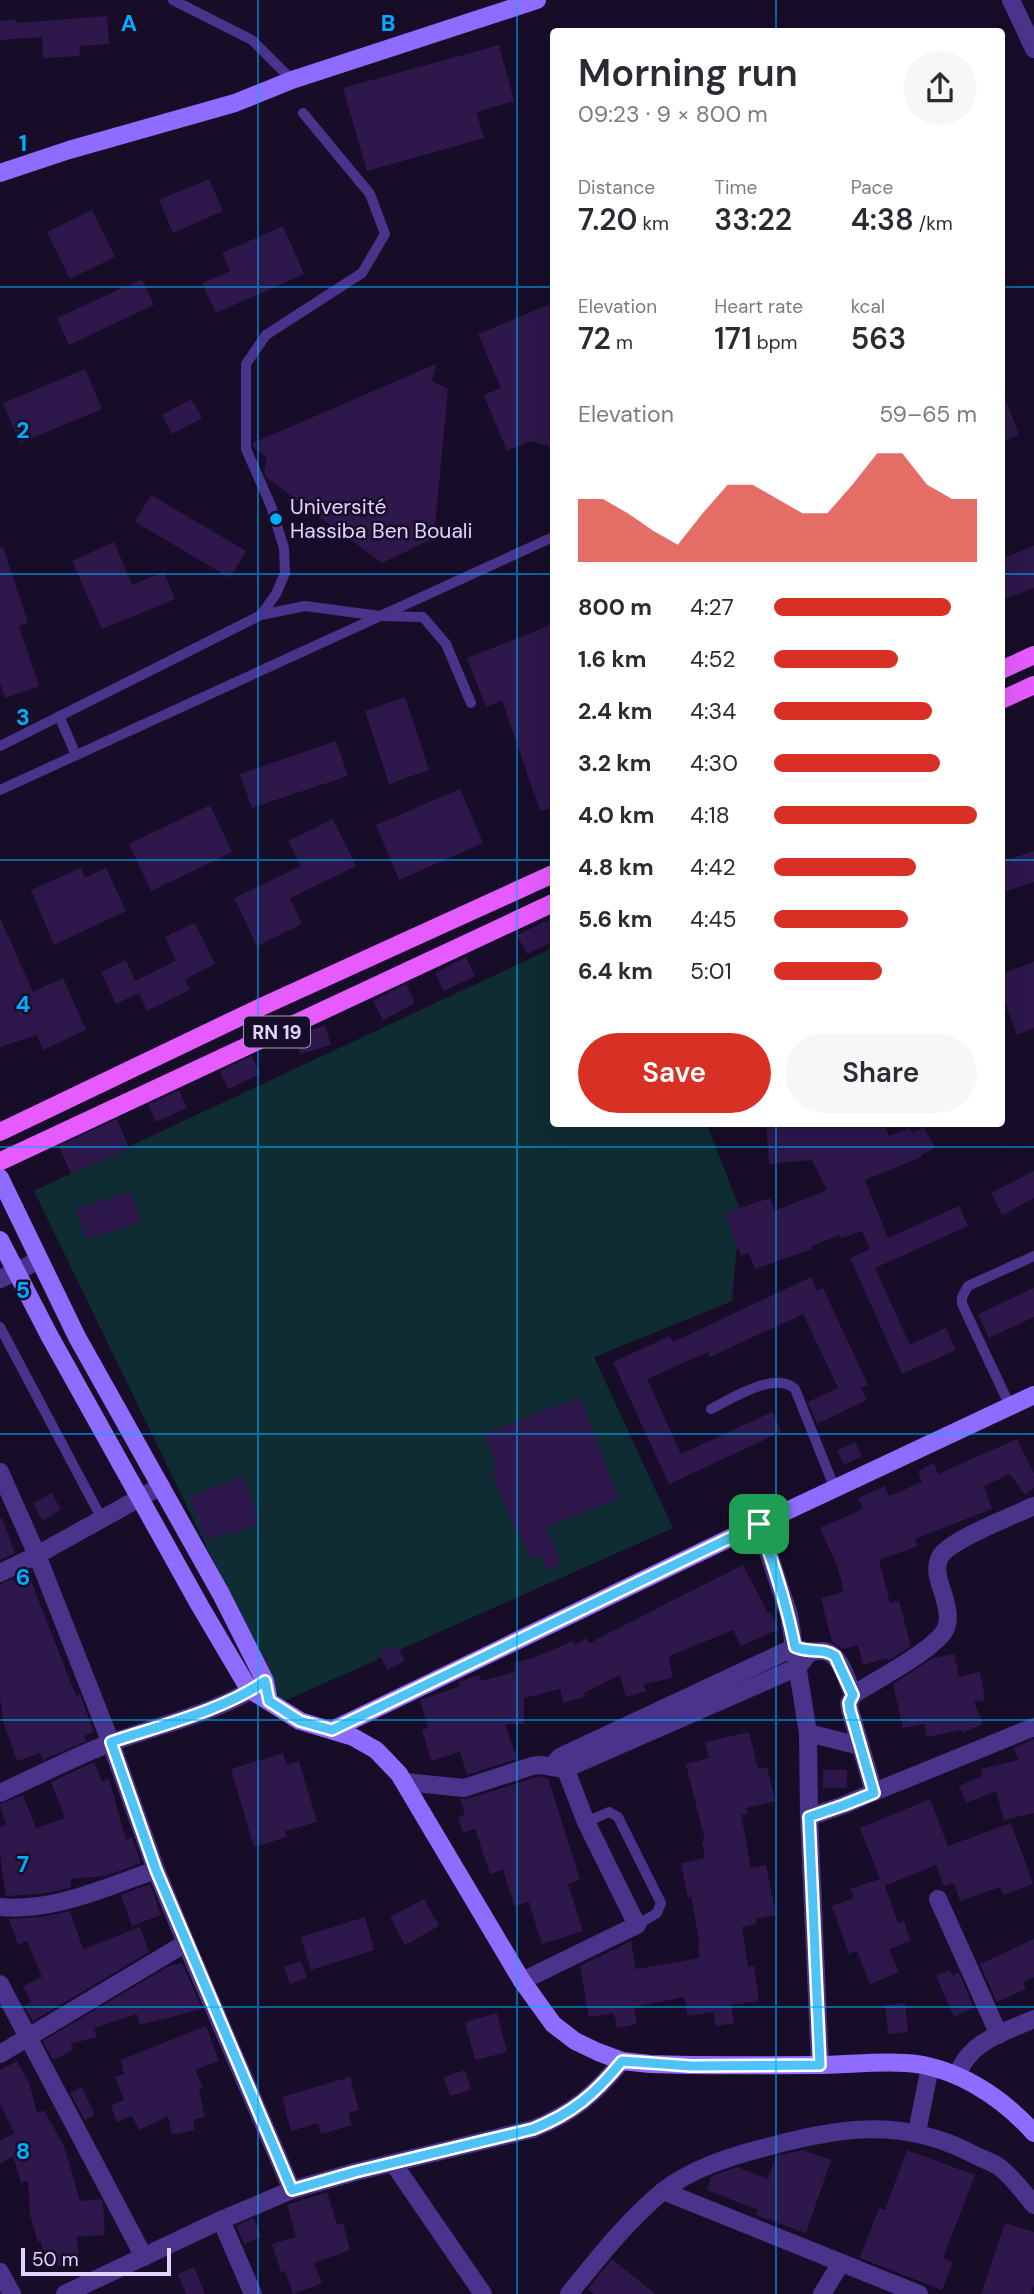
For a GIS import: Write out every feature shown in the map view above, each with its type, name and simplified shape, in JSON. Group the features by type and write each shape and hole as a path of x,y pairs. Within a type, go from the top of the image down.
{"main road":[{"path":"0,173 69,150 235,103 292,80 537,0"},
{"path":"1005,668 1034,655"},
{"path":"1005,698 1034,685"},
{"name":"RN 19","path":"0,1132 261,1007 550,875"},
{"name":"RN 19","path":"0,1162 550,904"},
{"path":"0,1142 0,1162"},
{"path":"0,1178 38,1261 110,1398 221,1594 258,1686"},
{"path":"0,1240 8,1275 200,1606 269,1701 300,1721 353,1737 376,1750 405,1782 522,1981 552,2024 575,2041 622,2061 691,2066 908,2063 930,2067 957,2076 1006,2106 1034,2133"},
{"path":"332,1730 1034,1395"}],"street":[{"path":"1011,0 1034,49"},
{"path":"8,1275 38,1261"},
{"path":"0,1472 37,1555 111,1742 156,1870 292,2190"},
{"path":"0,1573 161,1486"},
{"path":"874,1793 850,1710 849,1703 853,1695 899,1668 946,1629 947,1606 937,1566 945,1550 1034,1506"},
{"path":"759,1524 801,1656 808,1733 820,2065"},
{"path":"405,1782 464,1788 533,1766 559,1764 801,1656 821,1651 835,1656 853,1695"},
{"path":"0,1793 111,1742 224,1703 258,1686"},
{"path":"809,1817 1034,1727"},
{"path":"808,1733 860,1746"},
{"path":"522,1981 638,1925 559,1764"},
{"path":"0,1907 18,1909 50,1906 156,1870"},
{"path":"938,1899 999,2035"},
{"path":"0,2054 186,1943"},
{"path":"0,1984 144,2257"},
{"path":"957,2076 962,2062 971,2050 1034,2019"},
{"path":"65,2294 221,2220 292,2190 393,2162 533,2129 558,2120 597,2091 622,2061"},
{"path":"917,2132 930,2067"},
{"path":"569,2294 623,2230 663,2191 696,2171 745,2153 847,2129 887,2128 917,2132 954,2145 998,2167 1034,2205"},
{"path":"393,2162 483,2294"},
{"path":"663,2191 919,2294"},
{"path":"221,2220 253,2294"},
{"path":"822,2294 841,2263"},
{"path":"0,2272 12,2294"}],"lane":[{"path":"173,0 252,40 292,80"},
{"path":"261,615 276,594 285,573 284,548 271,506 246,449 246,365 266,335 362,273 385,234 370,194 303,113"},
{"path":"0,790 550,538"},
{"path":"0,746 261,615 305,606 380,616 423,617 446,645 471,703"},
{"path":"59,716 76,755"},
{"path":"1010,1406 962,1304 962,1297 968,1286 1034,1256"},
{"path":"0,1327 102,1519"},
{"path":"711,1409 761,1386 775,1382 789,1384 794,1389 835,1489"},
{"path":"586,1822 609,1812 618,1817 661,1903 657,1913 638,1925"}],"green space":[{"path":"550,949 550,1127 708,1127 740,1210 732,1301 594,1357 673,1528 282,1702 34,1191"}],"building":[{"path":"107,16 109,44 79,46 80,56 43,58 42,37 0,40 0,21 15,19 16,23"},
{"path":"499,45 514,101 476,112 484,138 367,171 343,88"},
{"path":"209,179 223,211 173,233 159,200"},
{"path":"92,210 115,257 70,279 47,232"},
{"path":"283,226 304,274 216,313 202,283 230,271 222,253"},
{"path":"142,279 154,305 69,345 57,318"},
{"path":"550,304 550,446 530,441 507,451 484,395 501,388 478,334"},
{"path":"436,364 432,381 448,389 434,538 382,563 267,478 264,471 267,457 253,447 253,443"},
{"path":"85,369 102,409 20,443 3,403"},
{"path":"1005,397 1019,435 1005,440"},
{"path":"191,399 202,418 172,434 162,415"},
{"path":"151,495 246,551 230,578 135,522"},
{"path":"114,542 132,585 164,572 175,599 102,629 72,561"},
{"path":"1034,546 1034,588 1005,599 1005,557"},
{"path":"3,547 28,623 19,626 39,686 5,698 0,683 0,548"},
{"path":"550,625 550,808 540,811 502,700 486,707 467,658"},
{"path":"405,697 429,770 389,784 365,711"},
{"path":"336,741 348,776 252,808 240,774"},
{"path":"460,789 483,843 399,880 376,825"},
{"path":"210,805 232,852 151,891 129,844"},
{"path":"333,819 356,866 290,898 302,924 257,946 234,898 301,866 288,841"},
{"path":"1034,851 1034,882 1005,892 1005,861"},
{"path":"81,868 85,878 106,868 126,911 54,945 31,890"},
{"path":"0,918 33,992 63,978 86,1030 43,1050 37,1035 0,1047"},
{"path":"550,919 550,943 527,954 517,935"},
{"path":"195,923 215,964 185,979 190,990 147,1011 139,993 116,1004 101,972 126,960 135,981 176,961 165,937"},
{"path":"466,957 475,976 444,991 435,973"},
{"path":"1034,962 1034,1028 1017,1035 1005,1003 1005,973"},
{"path":"406,984 415,1003 383,1020 373,1001"},
{"path":"325,1025 331,1045 300,1054 295,1036"},
{"path":"252,1056 260,1074 228,1089 220,1071"},
{"path":"179,1090 187,1108 156,1122 148,1105"},
{"path":"117,1119 129,1148 71,1174 59,1146"},
{"path":"766,1127 885,1127 889,1136 910,1128 912,1133 924,1127 935,1148 921,1155 922,1157 865,1180 888,1238 959,1206 968,1226 875,1268 910,1345 946,1328 956,1350 902,1374 850,1258 870,1249 862,1231 841,1238 840,1235 812,1246 812,1249 755,1269 749,1253 741,1256 725,1213 770,1198 774,1211 827,1190 812,1160 769,1164"},
{"path":"1034,1171 1034,1198 1002,1215 991,1193"},
{"path":"132,1192 141,1223 85,1239 76,1208"},
{"path":"811,1277 817,1291 823,1288 868,1385 861,1388 867,1400 817,1424 808,1402 838,1388 803,1314 710,1357 708,1352 647,1379 681,1454 772,1412 781,1432 669,1484 613,1362 670,1336 673,1342"},
{"path":"1034,1288 1034,1317 989,1338 978,1314"},
{"path":"580,1397 619,1499 546,1527 562,1564 547,1570 541,1555 531,1559 519,1532 516,1533 492,1471 498,1469 484,1434"},
{"path":"1017,1439 1034,1474 1034,1488 1025,1495 1010,1474 984,1486 992,1509 915,1539 918,1546 879,1560 890,1603 899,1601 911,1646 888,1661 887,1658 863,1665 858,1645 843,1649 832,1642 821,1598 844,1592 838,1568 820,1528 863,1509 858,1498 885,1486 889,1496 922,1482 918,1471 934,1463 938,1474"},
{"path":"855,1442 862,1456 844,1465 837,1451"},
{"path":"243,1476 261,1522 229,1535 228,1532 206,1540 189,1497"},
{"path":"52,1493 61,1510 42,1521 33,1503"},
{"path":"0,1518 15,1553 0,1560"},
{"path":"743,1565 779,1629 741,1646 733,1630 669,1656 673,1678 644,1684 646,1691 626,1697 620,1675 584,1693 585,1697 563,1703 560,1689 524,1698 524,1724 505,1724 517,1759 467,1775 460,1752 431,1761 422,1730 428,1728 420,1700 460,1686 458,1682 479,1675 481,1681 516,1672 514,1663 573,1641 574,1645 587,1638 589,1643 594,1641 596,1644 595,1640"},
{"path":"28,1573 76,1696 80,1694 94,1732 84,1736 86,1741 43,1760 40,1753 17,1761 4,1724 0,1697 0,1584"},
{"path":"397,1645 405,1661 387,1670 379,1653"},
{"path":"954,1654 959,1677 980,1672 985,1700 974,1702 983,1724 962,1733 961,1730 927,1737 924,1724 903,1728 893,1684 933,1658"},
{"path":"749,1732 758,1769 767,1767 775,1801 746,1808 748,1814 741,1815 751,1868 766,1865 776,1915 756,1919 757,1924 742,1927 748,1967 754,1966 759,2001 731,2005 734,2023 716,2026 713,2012 688,2016 684,1997 634,2007 637,2024 617,2028 614,2013 589,2017 580,1966 631,1941 636,1969 700,1958 691,1897 688,1898 681,1863 705,1858 702,1842 705,1841 686,1764 709,1758 705,1742"},
{"path":"1034,1739 1034,1813 1004,1820 996,1791 966,1803 959,1786 982,1776 981,1769 1018,1760 1014,1748"},
{"path":"283,1753 287,1765 299,1761 317,1822 285,1831 287,1837 254,1847 231,1769"},
{"path":"94,1762 102,1782 109,1779 126,1840 132,1837 141,1863 105,1876 70,1879 72,1887 57,1891 6,1896 0,1855 0,1827 6,1825 0,1804 23,1795 36,1828 65,1818 51,1782"},
{"path":"823,1770 847,1770 847,1788 823,1788"},
{"path":"541,1776 548,1778 580,1880 568,1884 583,1931 542,1944 529,1902 514,1906 503,1870 490,1874 475,1829 463,1833 458,1817 465,1815 460,1799"},
{"path":"930,1799 948,1846 1011,1823 1033,1884 1003,1895 1000,1887 960,1901 954,1883 944,1886 936,1865 885,1886 898,1923 904,1921 910,1941 889,1949 899,1972 870,1984 857,1951 849,1954 832,1906 854,1898 850,1889 880,1879 860,1828"},
{"path":"150,1884 161,1915 132,1926 121,1895"},
{"path":"424,1899 439,1926 405,1945 390,1917"},
{"path":"70,1911 83,1949 140,1927 149,1952 33,2021 24,2006 31,2002 23,1986 42,1977 27,1941 18,1945 9,1919 41,1917"},
{"path":"365,1917 374,1950 311,1970 301,1937"},
{"path":"1034,1939 1034,1977 1023,1982 1026,1989 997,2002 980,1964"},
{"path":"301,1961 307,1978 290,1984 284,1967"},
{"path":"182,1963 202,2009 140,2025 137,2014 94,2028 97,2037 70,2044 73,2050 53,2060 43,2041 169,1966"},
{"path":"950,1970 953,1976 959,1973 974,2008 954,2017 936,1976"},
{"path":"905,2003 908,2032 888,2034 885,2005"},
{"path":"497,2013 507,2052 475,2060 465,2022"},
{"path":"206,2026 219,2061 195,2070 203,2088 199,2090 205,2117 193,2120 195,2130 172,2135 168,2116 139,2130 132,2116 117,2122 111,2105 124,2100 115,2077 124,2074 121,2060"},
{"path":"17,2061 29,2083 37,2113 44,2110 64,2146 80,2201 101,2199 103,2203 105,2235 77,2237 79,2264 45,2267 41,2242 38,2242 30,2215 28,2181 21,2183 13,2156 0,2164 0,2141 15,2133 0,2105 0,2070"},
{"path":"465,2070 471,2090 450,2096 444,2077"},
{"path":"350,2077 359,2110 348,2113 352,2125 321,2134 318,2123 291,2131 282,2097"},
{"path":"82,2087 95,2115 85,2120 70,2093"},
{"path":"803,2150 831,2160 806,2233 756,2215 758,2210 707,2190 712,2176 737,2167 768,2179 776,2156"},
{"path":"907,2150 975,2175 943,2258 953,2262 942,2290 860,2258 879,2208 885,2210"},
{"path":"327,2192 337,2225 343,2223 350,2250 314,2263 322,2283 293,2294 285,2271 281,2272 272,2244 296,2237 287,2205"},
{"path":"254,2218 261,2237 244,2244 236,2226"},
{"path":"1005,2223 1034,2232 1034,2284 1031,2294 981,2294"},
{"path":"612,2259 655,2294 594,2294 588,2289"},
{"path":"194,2267 205,2294 186,2294 178,2274"}],"place":[{"name":"Université Hassiba Ben Bouali","path":"276,519"}],"route":[{"path":"759,1524 778,1577 795,1647 809,1653 821,1651 835,1656 853,1695 849,1703 850,1710 874,1793 809,1817 820,2065 691,2066 622,2061 597,2091 558,2120 533,2129 292,2190 156,1870 111,1742 224,1703 252,1691 265,1681 269,1701 300,1721 332,1730 759,1524"}]}
